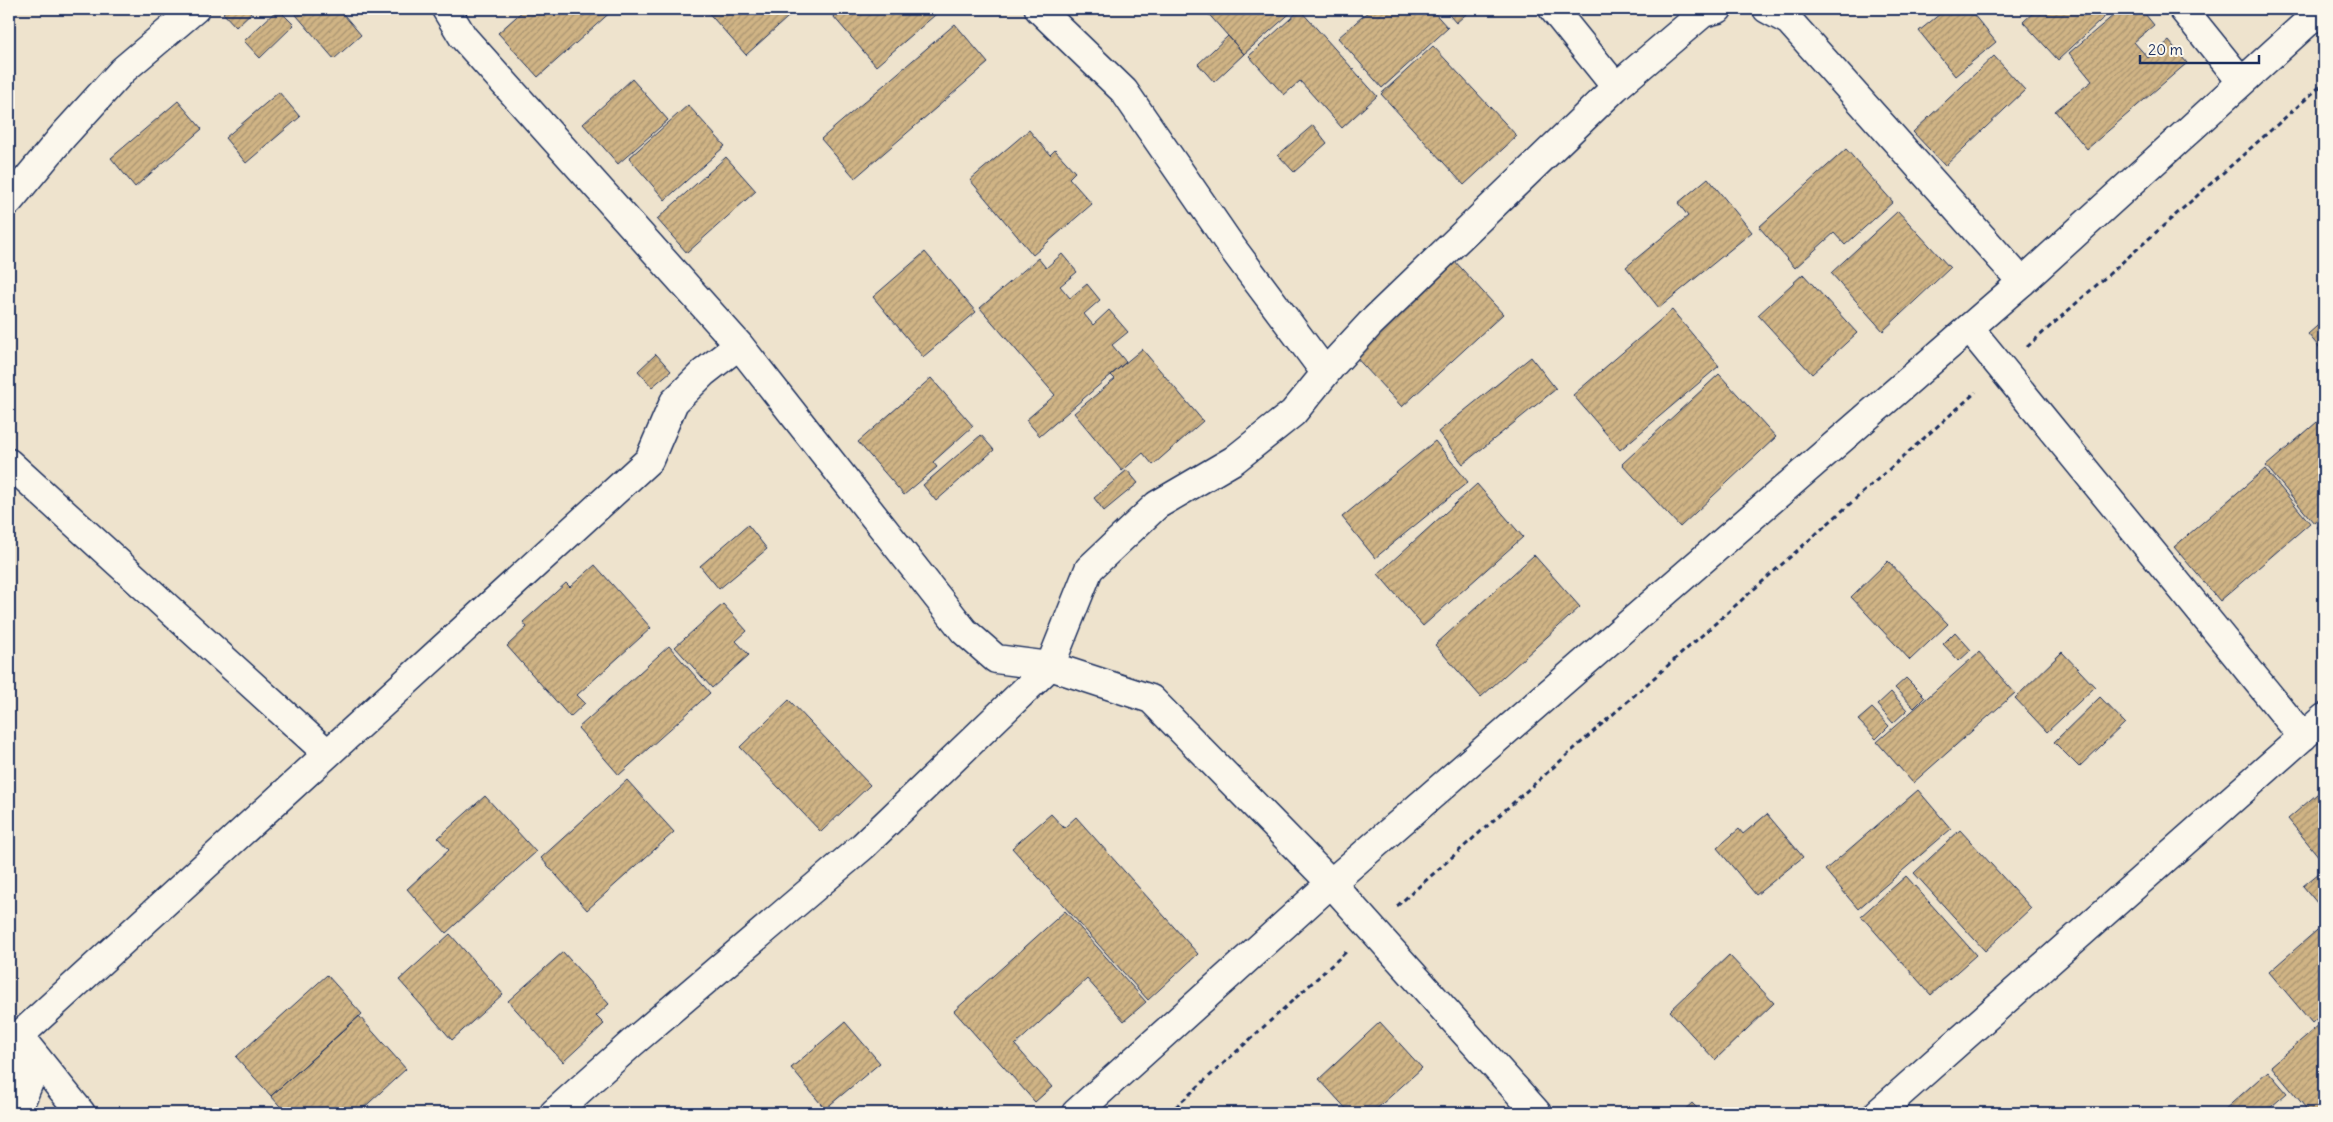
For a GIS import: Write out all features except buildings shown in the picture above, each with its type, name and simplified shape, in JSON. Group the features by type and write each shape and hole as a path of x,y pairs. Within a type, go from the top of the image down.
{"street":[{"path":"9,201 122,70 195,9"},
{"path":"446,9 463,37 739,345 964,631 996,658 1050,666 1151,699 1331,883 1537,1113"},
{"path":"1039,9 1124,92 1232,249 1325,372"},
{"path":"1553,9 1616,87"},
{"path":"554,1113 632,1043 863,846 1050,666 1089,570 1157,506 1234,460 1292,413 1325,372 1370,324 1616,87 1703,13 1718,9"},
{"path":"1768,9 1789,20 2022,282"},
{"path":"2183,9 2241,81"},
{"path":"1076,1113 1331,883 2022,282 2322,9"},
{"path":"1970,328 2303,737"},
{"path":"14,1031 327,753 649,460 674,402 703,373 739,345"},
{"path":"9,463 327,753"},
{"path":"1878,1113 2324,718"},
{"path":"14,1031 29,1082 16,1113"},
{"path":"14,1031 82,1113"}],"path":[{"path":"1169,1113 1372,928 2324,83"}]}
